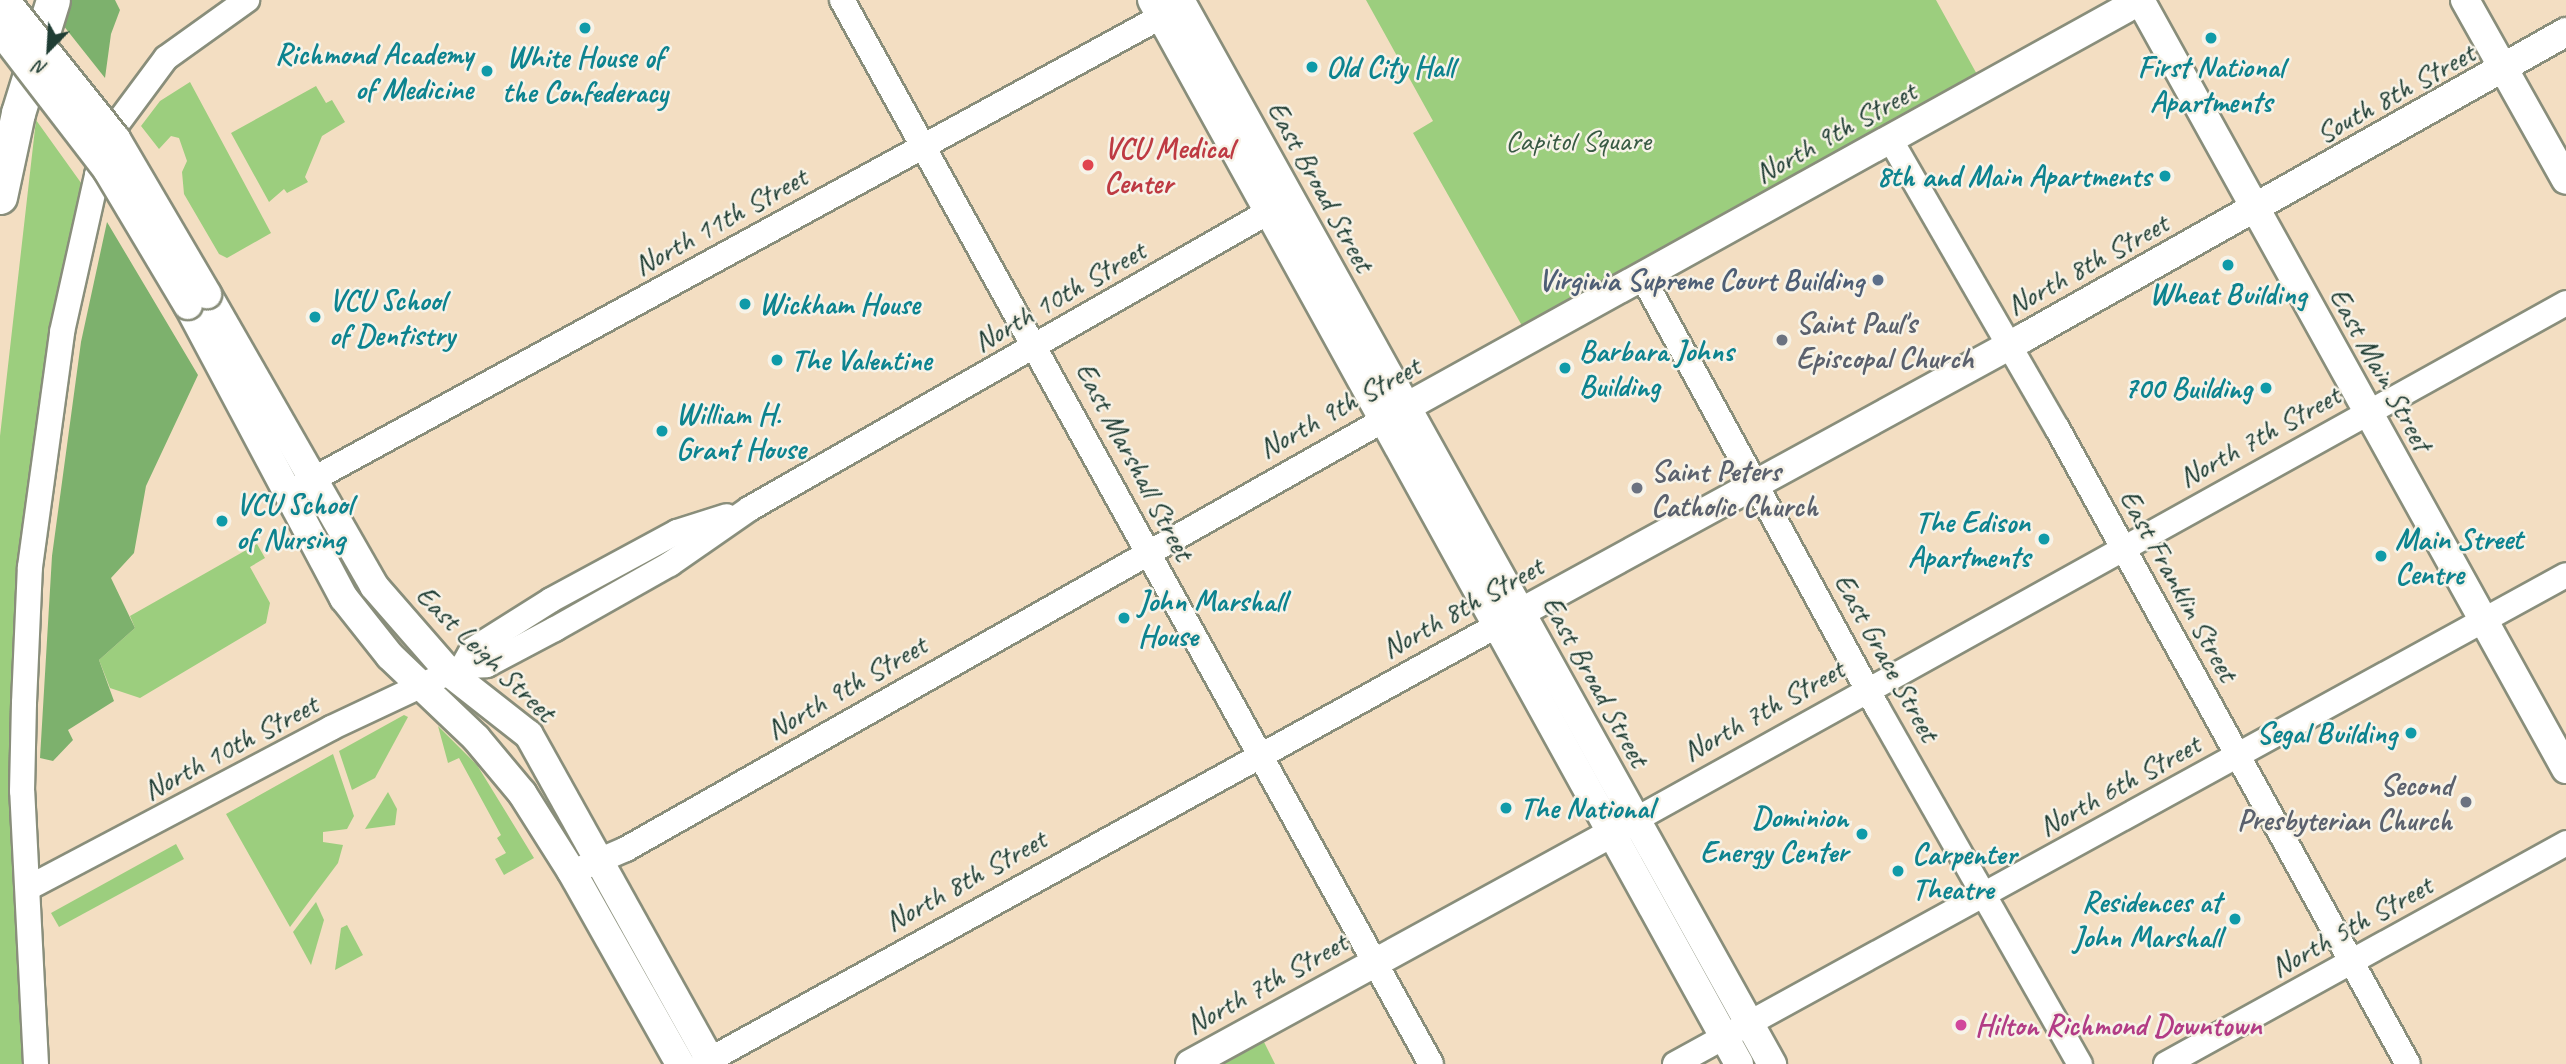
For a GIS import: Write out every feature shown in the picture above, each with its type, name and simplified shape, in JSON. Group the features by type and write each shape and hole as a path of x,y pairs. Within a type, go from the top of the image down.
{"highway":[{"path":"0,157 19,0"},
{"path":"0,197 25,89 53,0"}],"main road":[{"path":"5,0 116,139 198,299"},
{"name":"North 9th Street","path":"1394,414 2140,0"},
{"name":"East Main Street","path":"2140,0 2566,769"},
{"path":"2465,0 2566,180"},
{"name":"East Broad Street","path":"1168,5 1291,199 1394,414 1508,620 1610,833 1738,1064"},
{"name":"East Broad Street","path":"1168,5 1267,214 1394,414"},
{"path":"0,30 108,171 198,299"},
{"name":"South 8th Street","path":"2254,209 2505,70 2566,32"},
{"name":"North 8th Street","path":"1508,620 2254,209"},
{"name":"East Leigh Street","path":"198,299 299,487 352,610 422,687 502,767 572,872 680,1064"},
{"name":"East Leigh Street","path":"299,487 374,586 456,669 529,735 708,1063"},
{"name":"East Broad Street","path":"1508,620 1635,820 1772,1064"},
{"name":"North 7th Street","path":"1190,1064 1373,961 1635,820"}],"street":[{"name":"East Marshall Street","path":"842,0 1036,345 1431,1064"},
{"name":"North 11th Street","path":"299,487 922,146 1168,5"},
{"path":"36,1064 22,791 30,567 62,332 106,149 129,102 166,58 237,6"},
{"name":"East Franklin Street","path":"1890,139 2010,345 2408,1064"},
{"name":"North 10th Street","path":"28,888 331,728 456,669 487,665 555,629 670,564 749,509 1291,199"},
{"name":"East Grace Street","path":"1643,278 1868,690 2081,1064"},
{"name":"North 7th Street","path":"1635,820 2566,303"},
{"name":"North 9th Street","path":"572,872 599,861 899,696 1148,551 1394,414"},
{"name":"North 10th Street","path":"456,669 472,650 565,592 677,532 749,509"},
{"name":"North 6th Street","path":"1675,1064 2566,575"},
{"path":"555,629 566,607 565,592"},
{"name":"North 8th Street","path":"708,1063 1508,620"},
{"name":"North 5th Street","path":"2166,1064 2566,843"}],"green space":[{"path":"66,0 115,0 120,10 111,34 105,78 59,20"},
{"name":"Capitol Square","path":"1366,0 1936,0 1979,78 1525,331 1413,133 1433,121"},
{"path":"190,82 271,233 227,258 219,254 184,194 182,172 187,161 179,138 171,136 159,149 141,126 160,101"},
{"path":"316,86 326,103 332,100 345,122 322,136 305,177 308,182 287,193 284,189 269,202 231,133"},
{"path":"36,120 84,187 48,357 23,547 28,1064 0,1064 0,436"},
{"path":"107,222 198,375 146,486 134,553 111,578 135,628 99,660 114,701 68,730 73,740 53,761 40,758 52,556 81,342"},
{"path":"257,544 265,558 250,567 270,603 266,623 140,698 110,688 99,660 135,628 130,616"},
{"path":"404,715 408,717 375,778 352,790 339,751"},
{"path":"438,726 477,765 534,858 504,875 495,859 506,853 497,838 501,835 459,758 448,763"},
{"path":"333,754 354,816 347,829 323,832 323,842 343,845 338,863 290,927 226,814"},
{"path":"388,792 397,809 395,825 365,829"},
{"path":"176,844 184,859 59,927 51,913"},
{"path":"316,902 324,920 311,965 293,932"},
{"path":"347,925 363,955 335,970 341,928"},
{"path":"1262,1038 1275,1064 1217,1064"}],"place":[{"name":"White House of the Confederacy","path":"585,28"},
{"name":"First National Apartments","path":"2211,38"},
{"name":"Old City Hall","path":"1312,67"},
{"name":"Richmond Academy of Medicine","path":"487,71"},
{"name":"VCU Medical Center","path":"1088,165"},
{"name":"8th and Main Apartments","path":"2165,176"},
{"name":"Wheat Building","path":"2228,265"},
{"name":"Virginia Supreme Court Building","path":"1878,280"},
{"name":"Wickham House","path":"745,304"},
{"name":"VCU School of Dentistry","path":"315,317"},
{"name":"Saint Paul's Episcopal Church","path":"1782,340"},
{"name":"The Valentine","path":"777,360"},
{"name":"Barbara Johns Building","path":"1565,368"},
{"name":"700 Building","path":"2266,388"},
{"name":"William H. Grant House","path":"662,431"},
{"name":"Saint Peters Catholic Church","path":"1637,488"},
{"name":"VCU School of Nursing","path":"222,521"},
{"name":"The Edison Apartments","path":"2044,539"},
{"name":"Main Street Centre","path":"2381,556"},
{"name":"John Marshall House","path":"1124,618"},
{"name":"Segal Building","path":"2411,733"},
{"name":"Second Presbyterian Church","path":"2466,802"},
{"name":"The National","path":"1506,808"},
{"name":"Dominion Energy Center","path":"1862,834"},
{"name":"Carpenter Theatre","path":"1898,871"},
{"name":"Residences at John Marshall","path":"2235,919"},
{"name":"Hilton Richmond Downtown","path":"1961,1025"}]}
